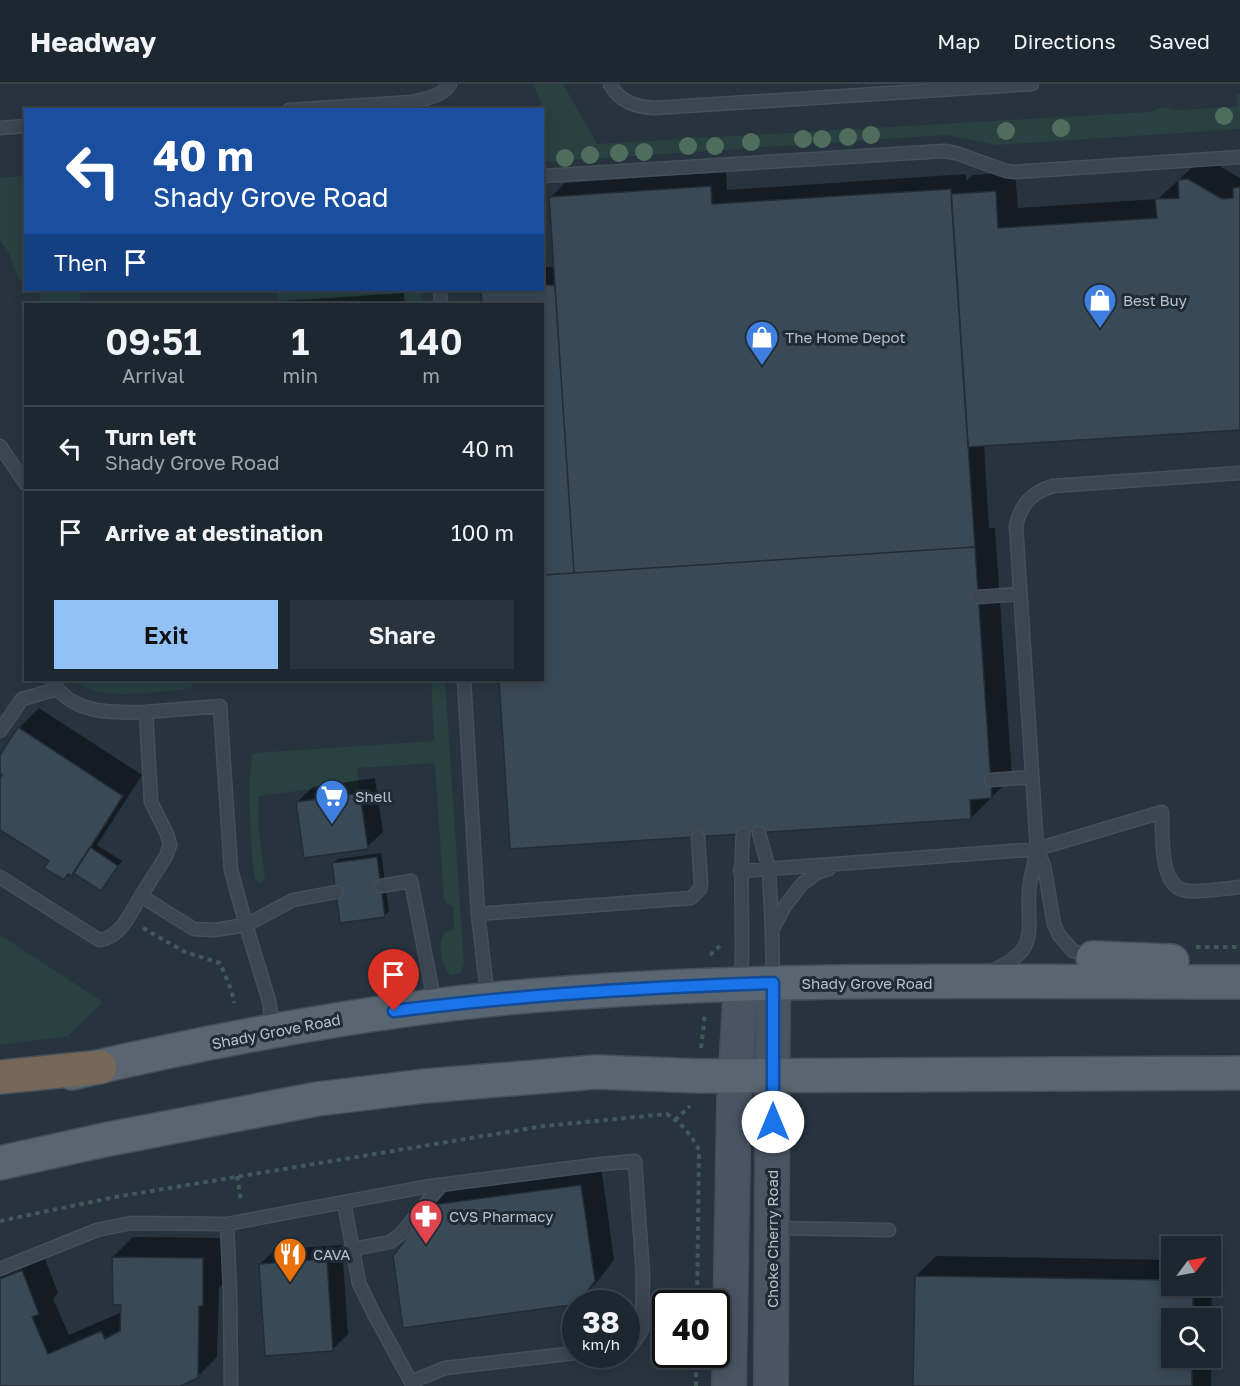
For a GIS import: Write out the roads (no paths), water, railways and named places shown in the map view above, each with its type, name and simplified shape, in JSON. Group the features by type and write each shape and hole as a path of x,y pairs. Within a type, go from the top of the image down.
{"highway":[{"path":"0,1077 100,1066"}],"main road":[{"path":"1093,958 1240,965"},
{"name":"Shady Grove Road","path":"0,1090 100,1066 273,1030 488,1000 574,993 773,983 1240,982"},
{"path":"0,1163 104,1140 317,1099 425,1086 596,1072 735,1075 1240,1073"}],"street":[{"name":"Choke Cherry Road","path":"771,1386 773,983"},
{"path":"729,1386 735,1075 741,984"}],"lane":[{"path":"320,108 412,102 430,98 447,89 450,84"},
{"path":"610,84 623,100 655,108 1032,84"},
{"path":"0,128 24,126"},
{"path":"544,176 944,151 1014,172 1240,157"},
{"path":"0,446 24,481"},
{"path":"963,982 1008,963 1025,947 1030,930 1030,883 1037,849 1016,526 1024,502 1033,494 1053,486 1240,473"},
{"path":"978,597 1020,594"},
{"path":"464,681 478,914 488,1000"},
{"path":"0,731 22,699 54,684 68,699 94,711 109,713 220,706 231,870 269,1001 273,1030"},
{"path":"0,877 99,940 118,933 166,856 170,845 151,802 146,712"},
{"path":"991,780 1032,777"},
{"path":"740,871 1037,849 1162,812 1165,870 1173,885 1187,891 1240,887"},
{"path":"759,833 769,869 773,983"},
{"path":"741,984 740,871 743,834"},
{"path":"478,914 691,898 700,890 701,883 698,837"},
{"path":"1037,849 1044,866 1054,924 1059,935 1073,951 1093,958"},
{"path":"772,930 785,906 802,884 818,873 842,864"},
{"path":"381,886 411,881 435,1006"},
{"path":"141,896 194,928 215,930 246,925 292,900 336,892"},
{"path":"0,1269 97,1230 131,1223 227,1224 441,1185 635,1161 643,1275 642,1330 640,1333"},
{"path":"353,1249 390,1242 401,1234 441,1185"},
{"path":"344,1202 359,1283 412,1384 445,1368 562,1355"},
{"path":"227,1224 231,1386"},
{"path":"773,1228 889,1230"}],"place":[{"name":"Best Buy","path":"1100,329"},
{"name":"The Home Depot","path":"762,366"},
{"name":"Shell","path":"332,825"},
{"name":"CVS Pharmacy","path":"426,1245"},
{"name":"CAVA","path":"290,1283"}]}
